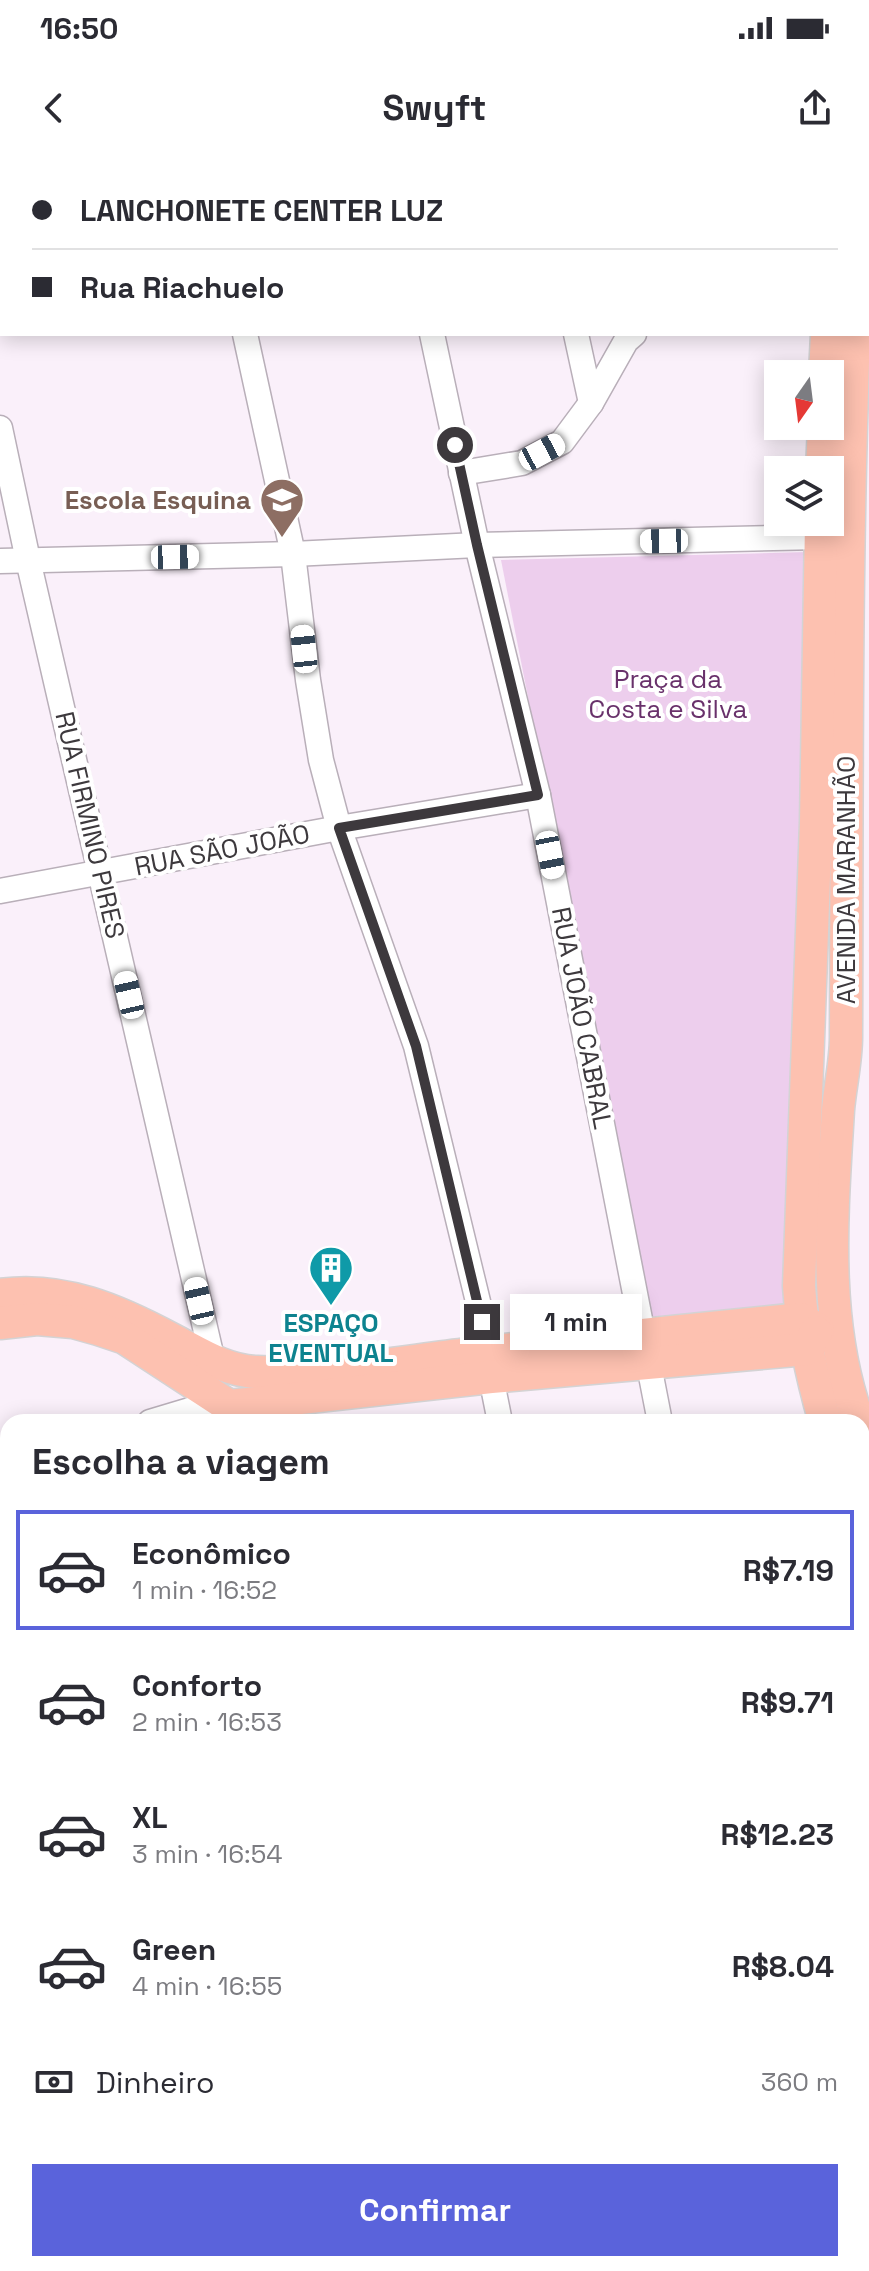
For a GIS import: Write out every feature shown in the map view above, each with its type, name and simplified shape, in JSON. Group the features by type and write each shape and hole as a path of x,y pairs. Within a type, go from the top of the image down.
{"main road":[{"path":"826,360 827,336"},
{"name":"AVENIDA MARANHÃO","path":"823,1414 812,1377 817,1336 834,1297 838,1107 846,1042 846,783 854,336"},
{"name":"AVENIDA MARANHÃO","path":"821,536 816,822 799,1286 817,1336 855,1414"},
{"path":"846,1042 858,1104 854,1272 869,1382"},
{"path":"0,1295 51,1295 87,1301 137,1321 213,1362 254,1373 490,1364 817,1336"},
{"path":"0,1323 37,1319 73,1322 98,1329 135,1344 227,1410 490,1364"}],"street":[{"path":"245,336 293,554 313,719 321,760 339,828 416,1046 490,1364 499,1414"},
{"name":"RUA JOÃO CABRAL","path":"432,336 477,545 538,795 658,1414"},
{"path":"576,336 591,403"},
{"path":"461,473 522,463 562,442 591,403 632,336"},
{"name":"RUA FIRMINO PIRES","path":"0,428 213,1362"},
{"path":"0,561 293,554 764,532"},
{"name":"RUA SÃO JOÃO","path":"0,891 339,828 538,795"},
{"path":"201,1414 227,1410"}],"green space":[{"name":"Praça da Costa e Silva","path":"809,552 794,1307 651,1321 501,560"}],"place":[{"name":"Escola Esquina","path":"282,539"},
{"name":"ESPAÇO EVENTUAL","path":"331,1307"}],"route":[{"path":"455,445 538,795 339,828 416,1046 482,1322"}]}
